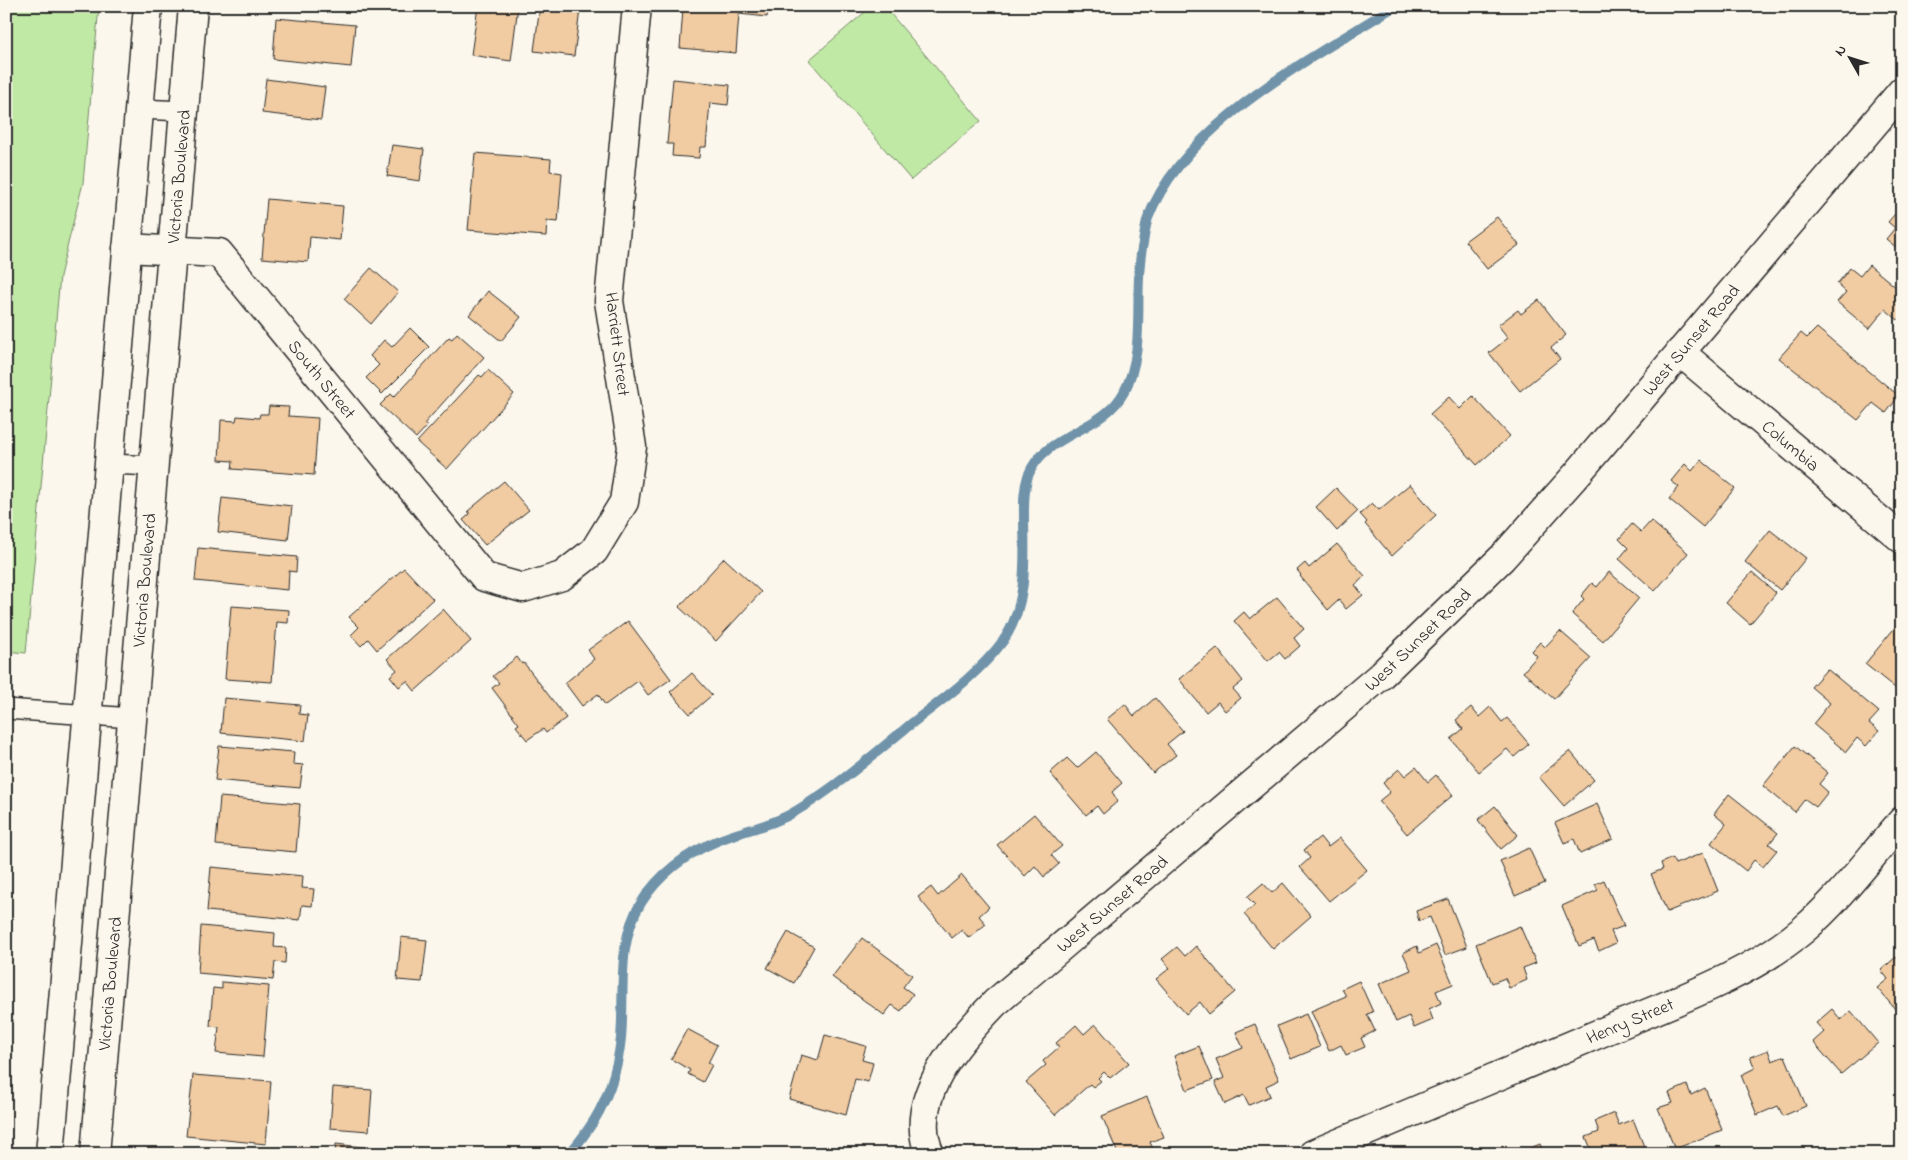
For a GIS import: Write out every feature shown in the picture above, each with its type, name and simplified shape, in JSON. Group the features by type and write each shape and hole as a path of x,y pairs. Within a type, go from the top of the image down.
{"street":[{"path":"50,1154 148,6"},
{"name":"Victoria Boulevard","path":"95,1154 193,6"},
{"name":"Harriett Street","path":"484,577 522,588 562,576 594,551 624,502 632,447 609,301 637,6"},
{"name":"West Sunset Road","path":"930,1154 926,1145 924,1118 931,1091 944,1063 964,1035 996,1003 1379,677 1508,551 1902,91"},
{"name":"South Street","path":"127,248 219,253 484,577"},
{"name":"Columbia","path":"1680,352 1902,539"},
{"name":"Henry Street","path":"1313,1154 1667,1005 1734,974 1776,950 1803,930 1829,905 1902,821"}],"lane":[{"path":"139,109 184,111"},
{"path":"108,464 154,466"},
{"path":"6,709 132,718"}],"green space":[{"path":"6,6 99,6 83,183 60,276 26,653 6,651 6,254 11,196 6,196"},
{"path":"872,6 884,6 981,121 911,180 809,60"}],"building":[{"path":"478,6 518,6 511,61 471,55"},
{"path":"540,6 580,10 574,56 534,51"},
{"path":"681,6 776,6 776,12 768,11 767,17 739,14 736,53 680,48 683,9"},
{"path":"276,18 355,25 351,67 273,59"},
{"path":"266,79 325,87 321,120 262,113"},
{"path":"673,79 730,85 728,105 710,103 706,147 700,147 699,158 672,156 673,144 667,144"},
{"path":"392,145 424,149 420,181 387,176"},
{"path":"475,153 551,159 550,171 562,173 558,222 547,221 546,236 468,230"},
{"path":"267,199 343,206 340,240 310,237 308,262 262,258"},
{"path":"1901,207 1902,252 1886,239 1895,228 1888,222"},
{"path":"1497,217 1519,245 1487,269 1465,241"},
{"path":"1869,265 1902,292 1902,315 1898,320 1885,309 1869,329 1837,302 1846,292 1837,284 1850,268 1860,276"},
{"path":"371,268 398,292 371,324 344,299"},
{"path":"488,291 521,317 501,341 469,315"},
{"path":"1539,300 1566,335 1551,348 1560,359 1520,391 1489,353 1508,338 1498,325 1518,310 1521,314"},
{"path":"410,328 429,347 382,394 366,378 379,365 370,356 384,340 392,347"},
{"path":"1817,328 1899,396 1886,413 1873,403 1858,420 1779,358 1801,333 1807,338"},
{"path":"457,333 484,357 424,424 427,426 416,438 380,405 391,394 394,397 449,337 452,339"},
{"path":"488,370 514,394 447,469 417,442 479,375 482,377"},
{"path":"1473,396 1510,436 1477,465 1430,414 1449,397 1460,409"},
{"path":"269,406 289,407 288,416 318,418 314,475 232,469 233,461 219,460 221,420 236,421 237,416 259,418 260,414 268,414"},
{"path":"1701,460 1735,488 1703,527 1669,499 1679,487 1671,481 1685,464 1692,471"},
{"path":"504,481 529,510 485,545 463,520 470,514 468,511"},
{"path":"1410,484 1436,515 1392,556 1365,524 1367,522 1360,514 1372,503 1379,510"},
{"path":"1336,488 1358,511 1337,531 1316,507"},
{"path":"222,498 292,506 288,540 218,532"},
{"path":"1651,521 1688,553 1655,591 1619,559 1628,548 1619,539 1632,524 1641,532"},
{"path":"1770,530 1806,558 1780,590 1745,562"},
{"path":"1337,544 1365,576 1355,585 1363,595 1346,609 1339,600 1328,610 1297,570 1305,563 1309,568"},
{"path":"198,548 297,557 296,572 289,571 288,590 195,581"},
{"path":"724,558 761,592 716,641 679,607"},
{"path":"404,568 433,599 377,650 368,639 361,646 351,635 359,627 349,617"},
{"path":"1609,572 1639,598 1603,641 1572,614 1584,599 1581,596 1592,583 1597,587"},
{"path":"1752,572 1776,593 1750,624 1726,603"},
{"path":"1277,597 1304,629 1294,638 1300,646 1285,659 1279,652 1268,661 1234,621 1244,612 1250,619"},
{"path":"231,606 289,610 288,623 277,622 272,682 225,679"},
{"path":"443,609 471,641 415,691 407,681 399,687 390,676 397,670 387,659"},
{"path":"628,621 671,679 648,695 638,681 605,705 598,694 582,706 565,683 594,659 588,650"},
{"path":"1897,625 1902,628 1902,687 1899,691 1865,664"},
{"path":"1560,631 1591,658 1554,699 1523,672 1537,656 1532,651 1540,642 1545,647"},
{"path":"1217,648 1243,681 1233,689 1241,698 1225,711 1218,702 1206,712 1179,679"},
{"path":"517,657 522,664 524,663 566,718 546,733 543,729 527,740 516,726 519,724 492,688 499,683 493,676"},
{"path":"1827,669 1879,712 1869,723 1879,731 1866,746 1857,738 1846,752 1813,724 1830,703 1811,687"},
{"path":"692,673 712,695 690,714 670,692"},
{"path":"224,698 300,705 299,714 308,715 305,741 221,733"},
{"path":"1155,698 1183,731 1167,744 1176,755 1153,773 1107,719 1125,704 1134,716"},
{"path":"1471,707 1479,717 1490,707 1502,722 1507,718 1529,744 1514,757 1507,749 1479,772 1451,739 1463,729 1456,720"},
{"path":"219,746 294,752 293,764 303,765 300,788 215,780"},
{"path":"1795,746 1828,773 1819,784 1828,792 1816,807 1805,799 1795,812 1763,786"},
{"path":"1570,751 1594,780 1564,806 1539,777"},
{"path":"1096,752 1122,783 1112,792 1118,801 1103,814 1097,806 1086,815 1050,773 1067,758 1077,768"},
{"path":"1416,767 1428,782 1436,775 1453,795 1407,834 1379,801 1390,792 1383,783 1399,769 1405,776"},
{"path":"1729,794 1778,833 1769,844 1777,850 1763,867 1754,860 1746,871 1711,843 1726,824 1714,814"},
{"path":"220,797 300,804 296,852 216,845"},
{"path":"1597,804 1613,839 1580,854 1574,839 1564,843 1555,823"},
{"path":"1495,806 1518,835 1501,849 1478,820"},
{"path":"1034,814 1062,846 1051,855 1059,864 1044,877 1035,866 1025,876 997,845"},
{"path":"1320,837 1328,847 1340,838 1367,870 1329,901 1300,867 1310,858 1304,850"},
{"path":"1529,848 1545,883 1515,896 1500,861"},
{"path":"1703,853 1718,891 1667,912 1651,874 1663,869 1661,863 1672,858 1675,864"},
{"path":"211,867 303,876 302,888 314,889 312,906 302,905 300,920 207,911"},
{"path":"962,875 989,907 979,916 986,924 969,938 962,930 952,938 918,897 931,887 938,896"},
{"path":"1604,880 1624,926 1611,931 1616,943 1599,951 1594,940 1579,946 1562,906 1598,890 1595,884"},
{"path":"1263,883 1272,893 1283,883 1311,916 1273,949 1244,914 1255,905 1247,897"},
{"path":"1448,899 1467,947 1445,955 1430,917 1419,921 1416,911"},
{"path":"201,926 275,933 274,947 286,948 285,963 275,962 273,980 198,973"},
{"path":"1520,926 1536,963 1523,968 1527,980 1509,988 1505,978 1492,983 1476,944"},
{"path":"788,932 814,947 794,983 767,968"},
{"path":"401,937 427,940 422,982 397,980"},
{"path":"862,938 912,975 903,987 913,994 901,1011 892,1005 884,1015 832,977"},
{"path":"1436,945 1453,984 1436,991 1441,1003 1429,1009 1433,1020 1414,1028 1409,1016 1396,1022 1379,984 1411,970 1403,953 1417,946 1419,953"},
{"path":"1196,946 1235,992 1209,1014 1200,1002 1186,1014 1156,979 1170,968 1162,959 1177,947 1185,956"},
{"path":"1896,957 1902,965 1902,1017 1877,988 1888,979 1881,970"},
{"path":"1359,981 1373,1012 1367,1014 1375,1031 1361,1038 1365,1047 1346,1055 1341,1045 1329,1051 1311,1011 1346,996 1342,989"},
{"path":"222,982 269,986 263,1057 216,1053 219,1027 210,1026 213,988 222,989"},
{"path":"1832,1009 1841,1020 1851,1011 1878,1043 1841,1074 1813,1042 1824,1032 1816,1023"},
{"path":"1306,1014 1320,1047 1291,1059 1277,1026"},
{"path":"1095,1024 1129,1063 1110,1078 1104,1072 1098,1078 1101,1081 1093,1087 1090,1084 1055,1115 1026,1082 1046,1065 1043,1061 1059,1047 1056,1043 1076,1025 1084,1034"},
{"path":"1255,1024 1279,1080 1266,1086 1270,1096 1249,1105 1244,1095 1225,1104 1215,1082 1224,1078 1216,1059 1243,1048 1236,1032"},
{"path":"687,1029 717,1045 708,1063 712,1065 703,1082 688,1074 690,1070 671,1059"},
{"path":"825,1035 866,1046 862,1060 873,1063 868,1082 855,1079 846,1115 789,1099 801,1055 818,1060"},
{"path":"1199,1046 1213,1080 1187,1090 1174,1056"},
{"path":"1768,1050 1772,1061 1785,1056 1806,1106 1783,1116 1778,1106 1757,1115 1741,1075 1755,1068 1750,1057"},
{"path":"193,1075 271,1081 266,1144 186,1136"},
{"path":"1687,1085 1691,1095 1705,1088 1722,1130 1675,1149 1658,1108 1673,1103 1669,1093"},
{"path":"333,1087 372,1090 369,1131 330,1128"},
{"path":"1147,1097 1164,1137 1150,1142 1155,1154 1132,1154 1131,1151 1118,1154 1102,1116"},
{"path":"1614,1113 1619,1125 1633,1119 1647,1154 1593,1154 1586,1137 1599,1132 1595,1121"},
{"path":"336,1144 370,1148 370,1154 335,1154"},
{"path":"1540,1144 1544,1154 1524,1154 1523,1151"}],"waterway":[{"path":"567,1154 578,1143 594,1121 614,1075 621,1038 623,969 628,934 633,918 648,893 674,866 695,852 727,837 787,816 825,792 958,688 993,654 1011,628 1017,614 1020,599 1025,552 1024,499 1028,476 1036,462 1047,450 1089,425 1115,405 1124,392 1131,375 1137,340 1140,266 1145,229 1148,218 1166,184 1190,152 1220,123 1254,96 1290,71 1395,6"}]}
